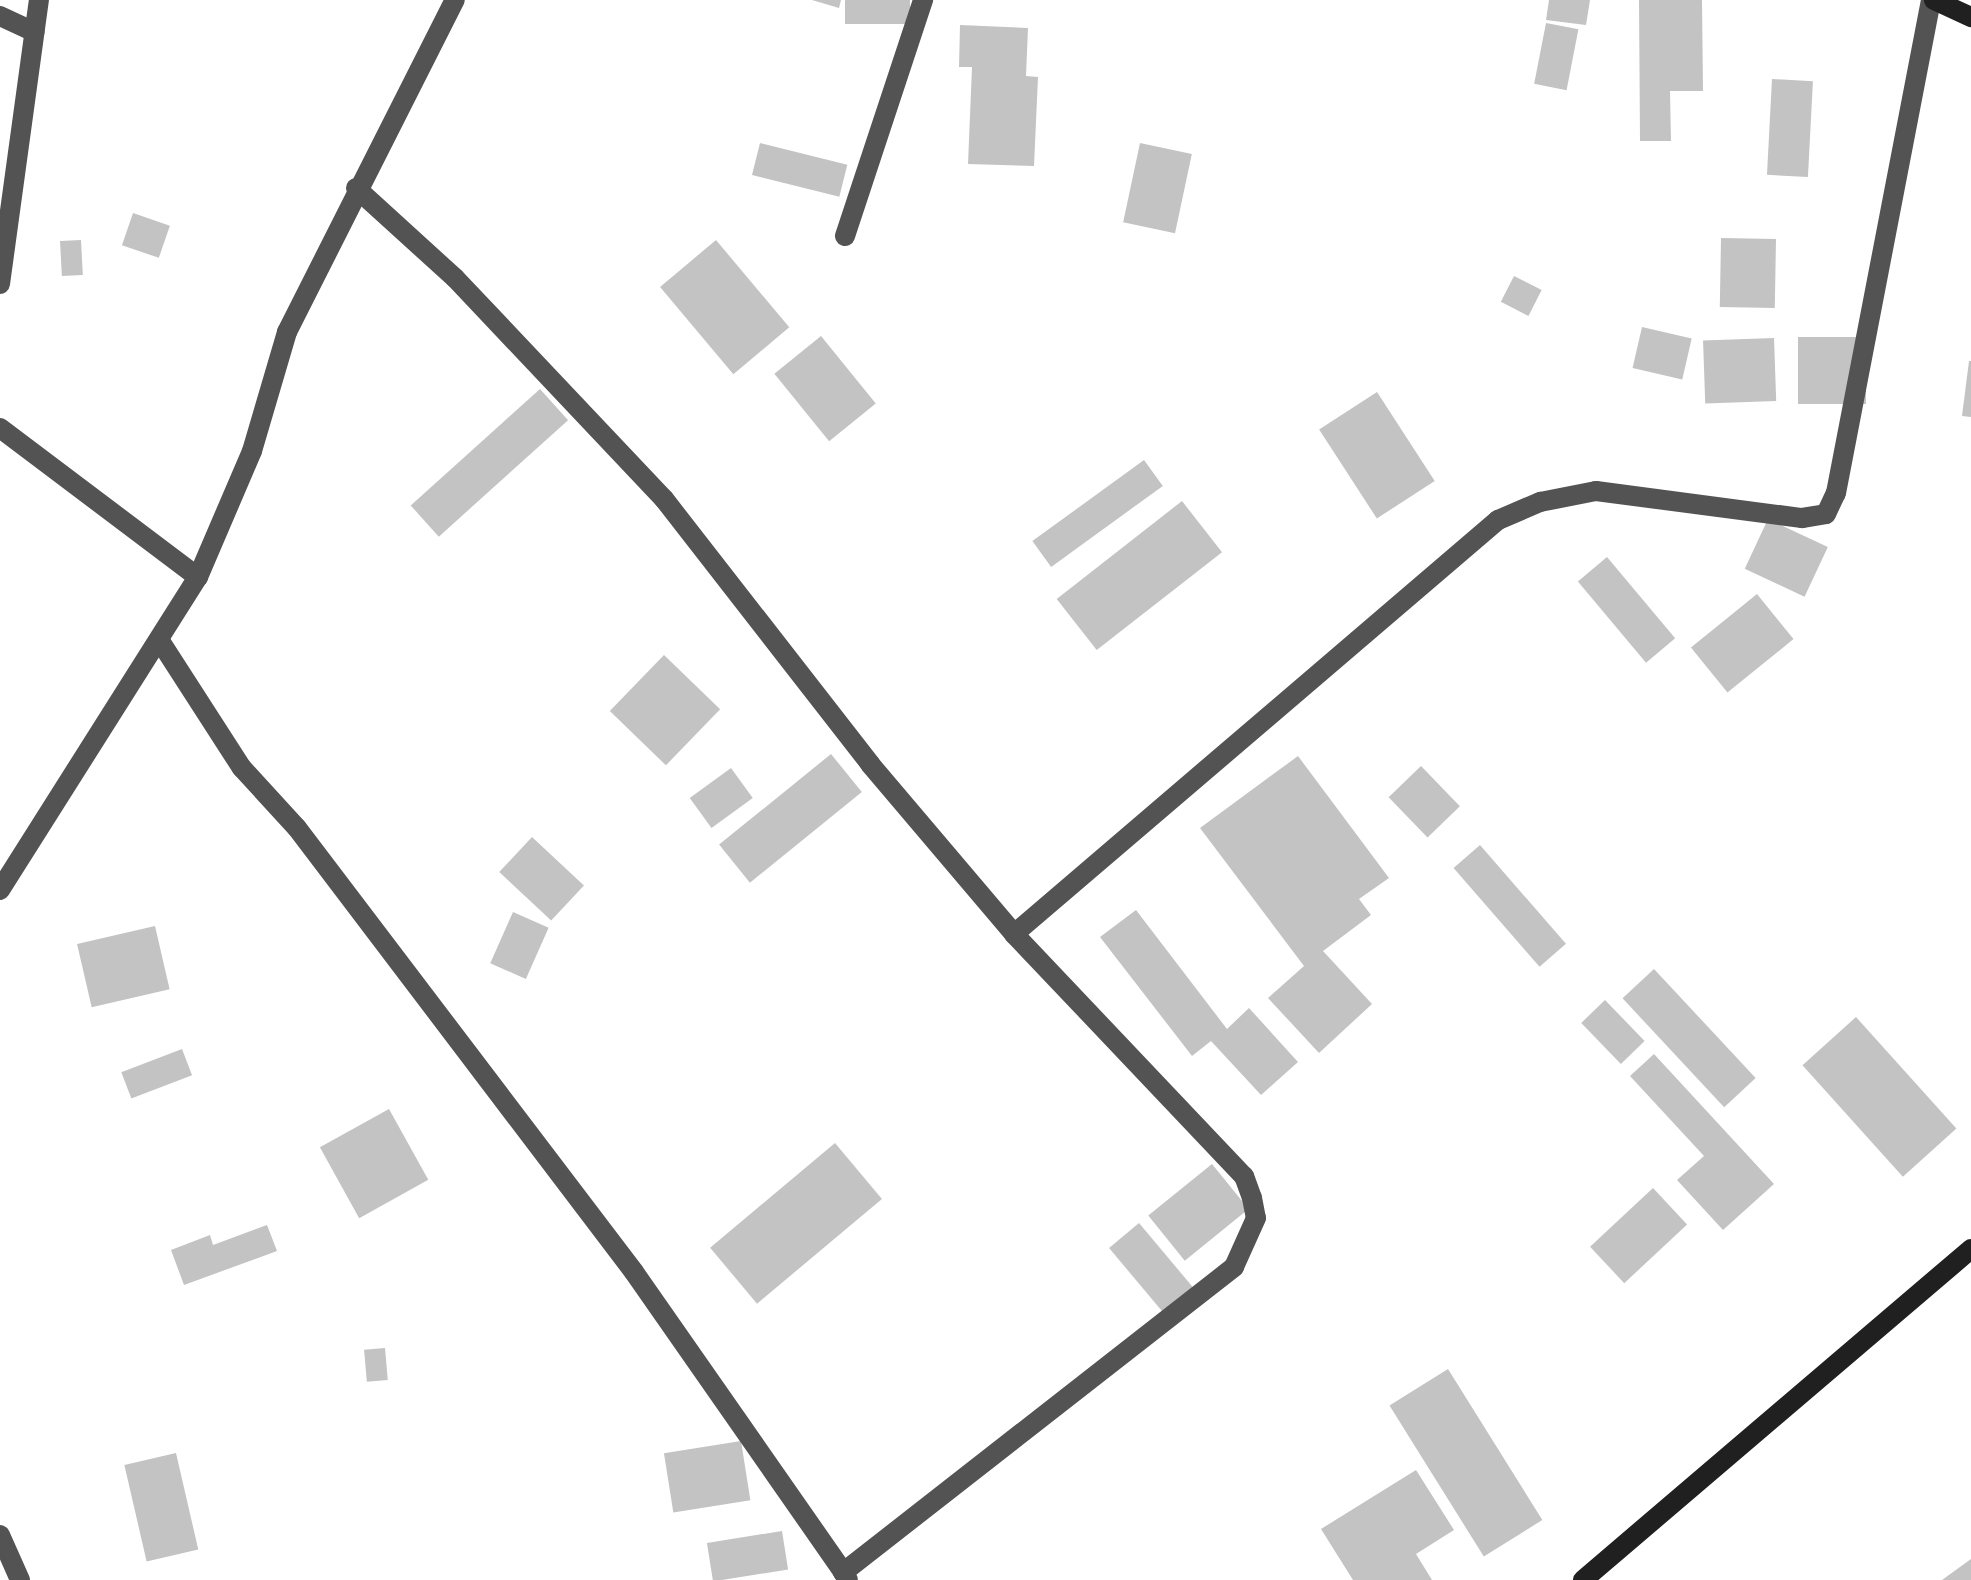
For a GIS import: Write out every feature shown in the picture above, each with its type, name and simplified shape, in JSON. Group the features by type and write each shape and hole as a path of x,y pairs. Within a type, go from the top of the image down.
{"main road":[{"path":"1932,0 1971,16"},
{"path":"1583,1580 1971,1249"}],"street":[{"path":"0,284 39,0"},
{"path":"0,890 198,577 252,450 287,332 356,188 455,0"},
{"path":"845,236 924,0"},
{"path":"1014,934 1498,520 1540,502 1596,490 1802,518 1826,514 1836,492 1932,0"},
{"path":"0,16 34,32"},
{"path":"160,641 242,768 297,828 622,1256 845,1576 1234,1267 1256,1218 1244,1176 1014,934 870,764 664,498 467,290 356,188"},
{"path":"0,428 198,577"},
{"path":"0,1534 20,1580"}],"building":[{"path":"812,0 841,0 839,8"},
{"path":"845,0 910,0 910,24 845,24"},
{"path":"1549,0 1590,0 1586,25 1546,20"},
{"path":"1639,0 1702,0 1703,91 1670,91 1671,141 1640,141"},
{"path":"1546,23 1578,29 1567,90 1534,84"},
{"path":"960,25 1028,28 1026,76 1038,77 1034,166 968,164 972,67 959,67"},
{"path":"1772,79 1813,81 1808,177 1767,175"},
{"path":"760,143 847,165 839,197 752,175"},
{"path":"1140,143 1192,154 1175,233 1123,222"},
{"path":"133,213 170,226 159,258 122,245"},
{"path":"1721,238 1776,239 1775,308 1720,307"},
{"path":"81,240 83,275 62,276 60,241"},
{"path":"716,240 789,327 733,374 660,287"},
{"path":"1514,276 1542,290 1528,316 1501,302"},
{"path":"1642,327 1692,338 1682,379 1633,368"},
{"path":"821,336 876,404 829,441 774,374"},
{"path":"1798,337 1866,337 1866,404 1798,404"},
{"path":"1774,338 1776,401 1705,403 1703,340"},
{"path":"1971,361 1971,417 1962,416"},
{"path":"540,389 568,420 439,537 411,505"},
{"path":"1377,392 1435,481 1377,518 1319,430"},
{"path":"1144,460 1163,486 1051,567 1032,541"},
{"path":"1182,501 1222,552 1097,650 1057,599"},
{"path":"1768,519 1828,547 1805,597 1745,569"},
{"path":"1607,557 1675,638 1646,663 1578,581"},
{"path":"1757,594 1794,639 1727,693 1691,647"},
{"path":"664,655 720,709 666,765 610,711"},
{"path":"831,754 862,792 750,883 719,845"},
{"path":"1298,756 1389,878 1359,899 1371,915 1323,951 1372,1004 1319,1053 1268,998 1304,966 1200,828"},
{"path":"1421,766 1460,806 1428,838 1389,797"},
{"path":"731,768 753,798 711,828 690,798"},
{"path":"532,837 584,885 551,921 499,872"},
{"path":"1480,845 1566,944 1540,967 1454,868"},
{"path":"1136,910 1227,1029 1249,1008 1298,1062 1261,1095 1211,1041 1192,1056 1100,937"},
{"path":"513,912 549,928 526,979 490,963"},
{"path":"155,926 170,989 92,1007 77,944"},
{"path":"1654,969 1756,1078 1724,1107 1623,998"},
{"path":"1605,1000 1645,1041 1621,1064 1581,1023"},
{"path":"1856,1017 1956,1128 1903,1177 1802,1065"},
{"path":"182,1049 192,1075 131,1098 121,1072"},
{"path":"1654,1054 1774,1184 1723,1230 1677,1180 1704,1156 1630,1076"},
{"path":"389,1109 428,1180 359,1218 320,1147"},
{"path":"835,1143 882,1199 757,1304 710,1248"},
{"path":"1212,1164 1249,1209 1185,1261 1148,1216"},
{"path":"1653,1188 1687,1225 1624,1283 1590,1247"},
{"path":"1139,1223 1196,1291 1166,1316 1109,1248"},
{"path":"267,1225 277,1251 184,1285 171,1250 210,1235 213,1245"},
{"path":"385,1348 388,1380 367,1382 364,1350"},
{"path":"1448,1369 1542,1520 1484,1557 1389,1406"},
{"path":"741,1441 750,1500 673,1512 664,1453"},
{"path":"176,1453 198,1549 147,1561 124,1465"},
{"path":"1416,1470 1454,1530 1416,1554 1432,1580 1353,1580 1321,1529"},
{"path":"782,1531 788,1570 713,1580 707,1543"},
{"path":"1971,1559 1971,1580 1942,1580"}]}
